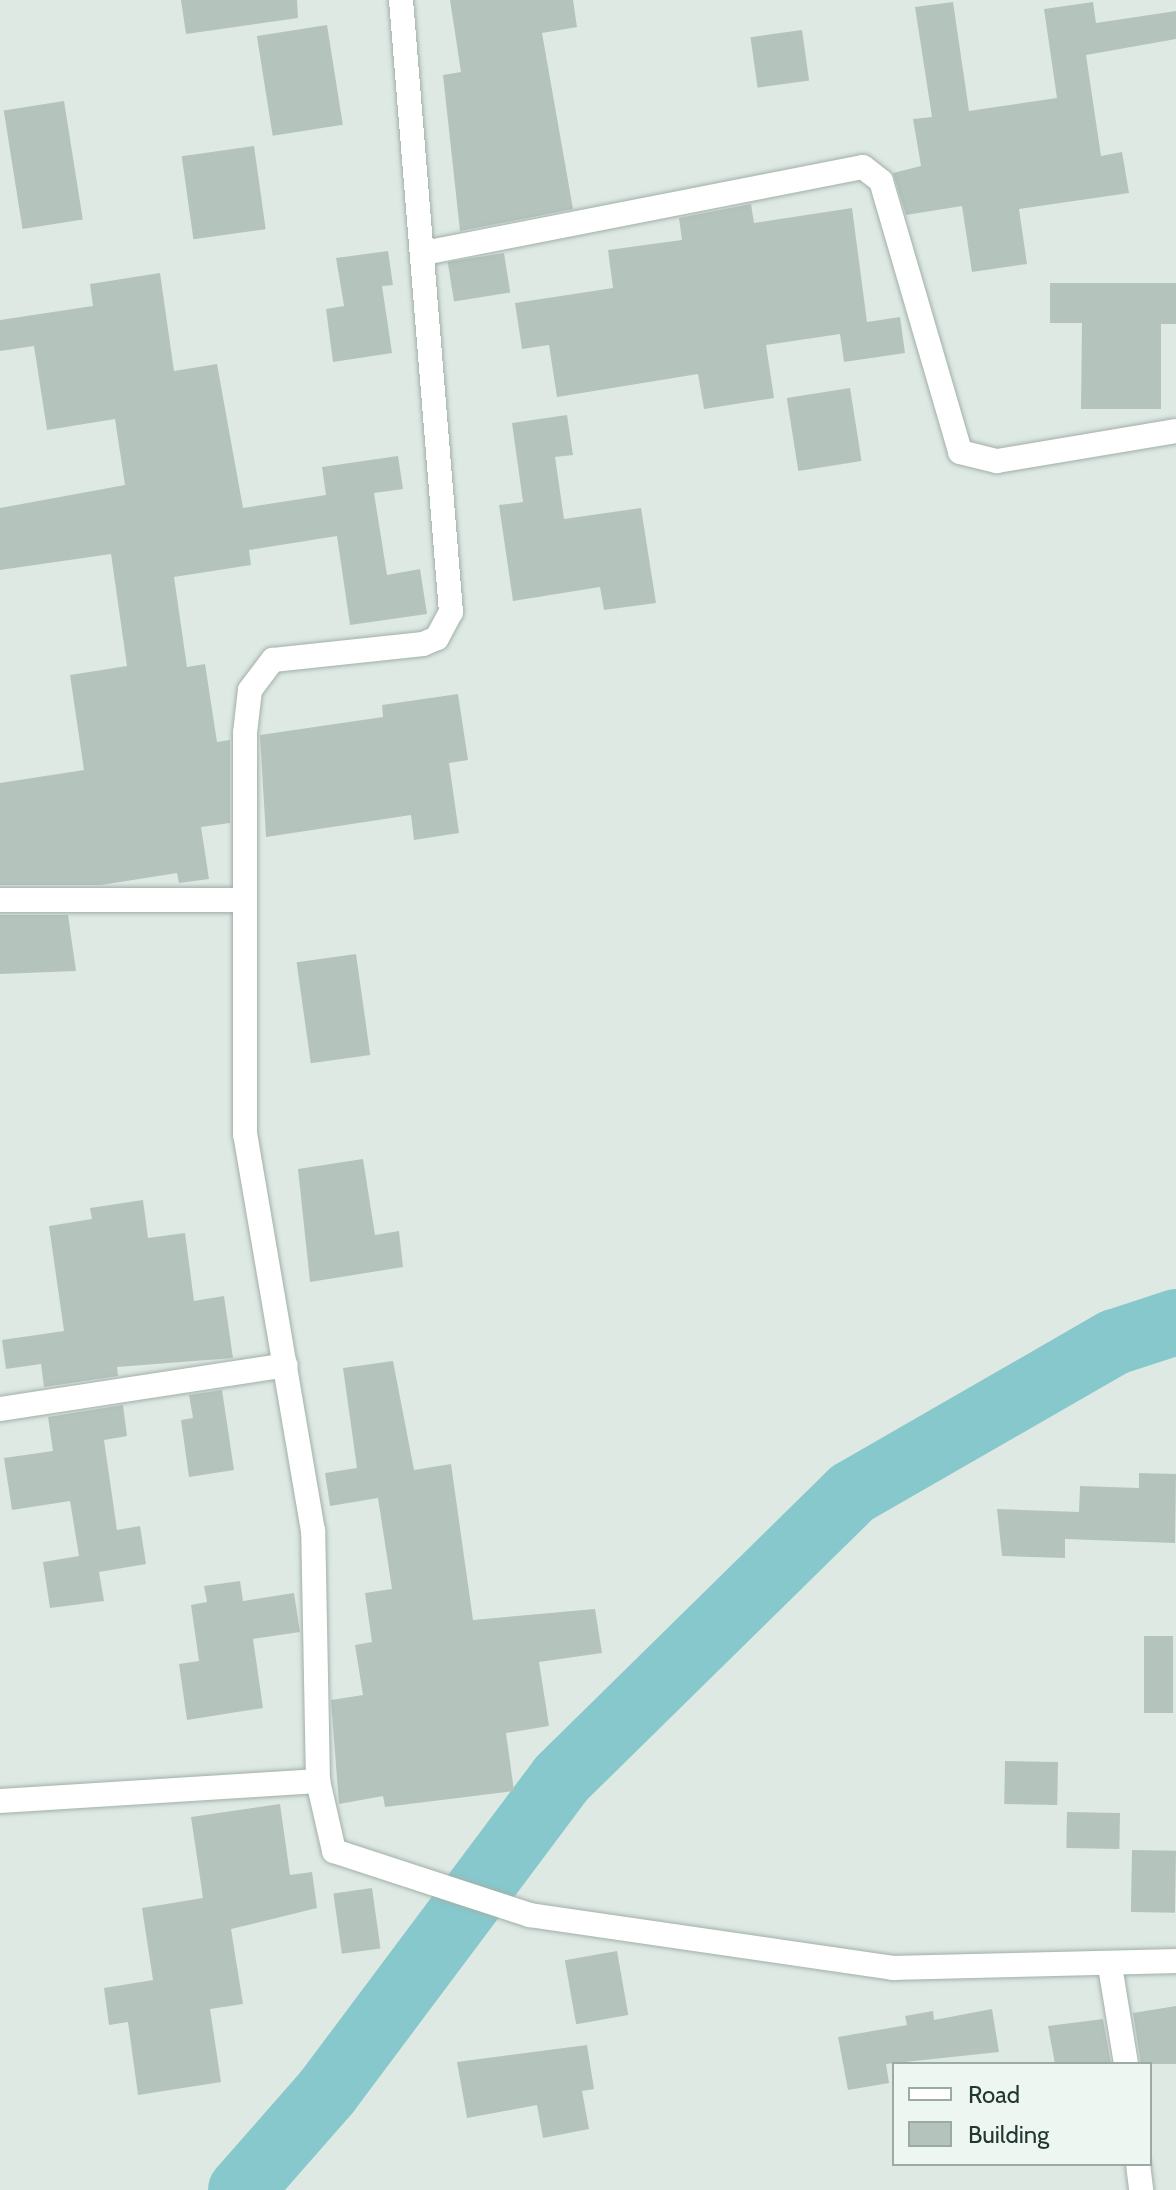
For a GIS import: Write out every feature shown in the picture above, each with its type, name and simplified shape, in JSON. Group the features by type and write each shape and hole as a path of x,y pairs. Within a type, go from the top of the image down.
{"street":[{"path":"401,0 451,612 437,638 423,644 295,652 260,674 245,733 241,900 245,1135 313,1531 318,1781 334,1851 530,1915 893,1968 1110,1966 1176,1961"},
{"path":"424,253 863,167 881,181 960,452 997,461 1176,431"},
{"path":"0,900 241,900"},
{"path":"0,1409 286,1365"},
{"path":"0,1801 318,1781"},
{"path":"1110,1966 1126,2062"},
{"path":"1138,2166 1141,2190"}],"building":[{"path":"181,0 297,0 298,18 186,34"},
{"path":"450,0 573,0 577,27 542,33 573,209 460,231 443,75 461,72"},
{"path":"953,2 969,111 1057,98 1044,9 1093,2 1096,23 1176,11 1176,39 1086,55 1101,156 1122,152 1129,193 1019,209 1027,264 972,272 962,206 906,215 893,173 921,166 913,119 932,117 915,7"},
{"path":"327,25 343,125 273,136 257,36"},
{"path":"802,30 809,81 758,88 751,37"},
{"path":"64,101 83,220 23,229 4,111"},
{"path":"254,146 266,229 193,239 182,156"},
{"path":"751,204 754,223 852,208 867,322 900,317 905,353 844,362 840,334 766,345 774,398 704,409 698,374 557,397 549,345 522,349 515,303 613,288 608,250 682,240 679,218"},
{"path":"388,251 393,285 382,286 392,353 333,362 326,309 344,306 336,258"},
{"path":"504,253 510,293 454,301 448,262"},
{"path":"160,273 174,371 217,364 243,508 326,495 322,467 398,456 403,489 374,493 387,575 420,569 427,614 350,625 337,536 249,550 251,565 174,577 187,667 205,664 217,742 230,740 230,823 201,827 209,879 179,883 177,873 101,885 0,885 0,783 84,770 70,675 127,666 111,554 0,570 0,508 125,485 115,419 47,430 34,346 0,351 0,320 93,306 90,284"},
{"path":"1050,283 1176,283 1176,324 1161,324 1161,409 1081,409 1082,323 1050,323"},
{"path":"850,388 862,461 798,471 787,398"},
{"path":"567,415 573,455 555,457 564,519 641,508 656,603 604,610 600,587 513,601 499,505 523,502 512,423"},
{"path":"458,694 468,760 449,763 459,833 414,840 411,815 266,837 260,735 383,717 382,705"},
{"path":"0,915 68,915 76,971 0,974"},
{"path":"356,954 370,1055 311,1063 297,962"},
{"path":"363,1159 375,1235 399,1231 403,1267 310,1282 298,1169"},
{"path":"143,1200 148,1238 185,1233 194,1301 224,1296 233,1358 117,1367 118,1376 44,1387 41,1364 6,1369 2,1340 64,1331 49,1226 92,1219 90,1208"},
{"path":"393,1361 414,1470 451,1464 473,1620 595,1609 602,1653 539,1662 549,1726 506,1733 514,1791 385,1807 383,1796 339,1804 331,1700 363,1695 355,1645 372,1642 365,1593 392,1589 378,1498 330,1506 325,1473 357,1468 343,1368"},
{"path":"222,1390 234,1470 189,1477 181,1420 193,1418 189,1395"},
{"path":"123,1405 127,1436 104,1440 117,1530 140,1526 146,1564 99,1572 104,1601 50,1608 43,1562 79,1556 70,1501 12,1510 4,1458 53,1451 48,1417"},
{"path":"1139,1473 1176,1474 1175,1543 1065,1539 1065,1558 1002,1556 997,1509 1079,1512 1080,1486 1139,1488"},
{"path":"240,1581 243,1601 294,1593 300,1632 253,1639 263,1708 187,1720 179,1664 199,1661 191,1605 207,1602 204,1586"},
{"path":"1144,1636 1173,1636 1173,1713 1144,1713"},
{"path":"1005,1761 1058,1762 1057,1805 1004,1804"},
{"path":"280,1804 290,1875 312,1872 317,1908 231,1929 243,2004 210,2009 221,2082 138,2095 128,2022 109,2025 104,1988 153,1980 142,1908 203,1898 191,1817"},
{"path":"1067,1812 1120,1813 1119,1849 1066,1848"},
{"path":"1132,1850 1176,1851 1175,1913 1131,1912"},
{"path":"372,1888 380,1948 342,1954 333,1893"},
{"path":"617,1951 628,2015 576,2024 565,1960"},
{"path":"1176,2006 1176,2064 1141,2062 1133,2013"},
{"path":"992,2009 999,2052 892,2062 886,2064 889,2083 848,2090 838,2037 907,2025 905,2016 933,2011 934,2020"},
{"path":"1103,2019 1111,2062 1055,2062 1048,2026"},
{"path":"587,2045 594,2089 582,2091 589,2129 543,2138 537,2105 467,2118 457,2062"}],"waterway":[{"path":"241,2190 327,2092 561,1779 852,1493 1115,1342 1176,1322"}]}
